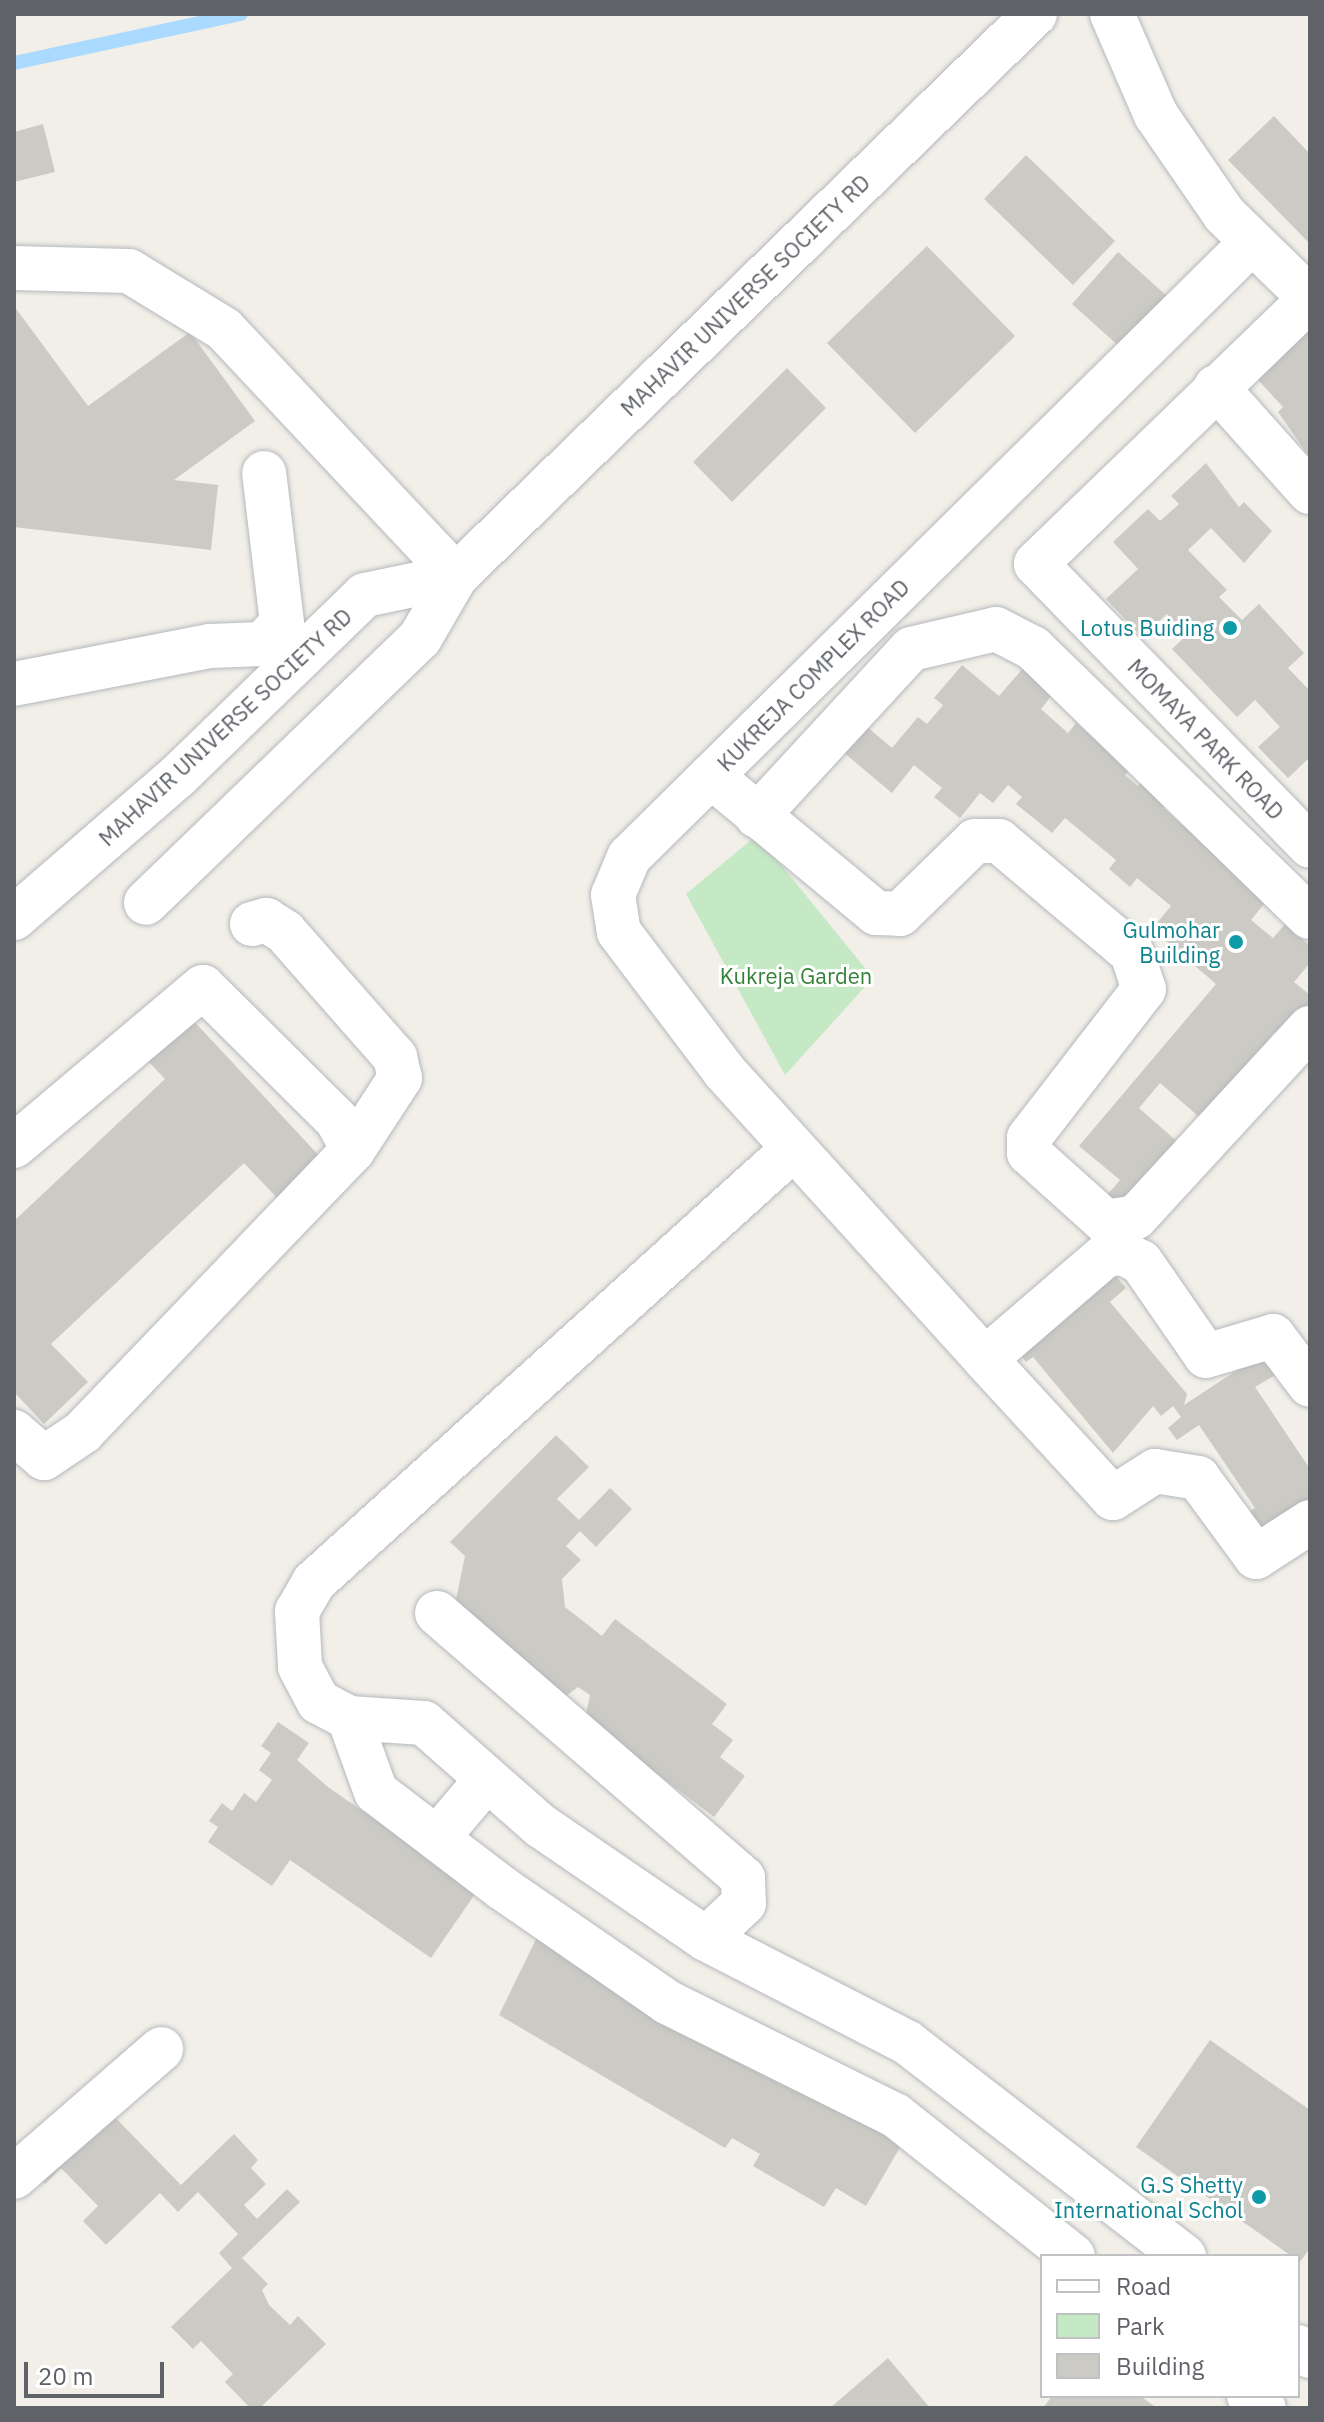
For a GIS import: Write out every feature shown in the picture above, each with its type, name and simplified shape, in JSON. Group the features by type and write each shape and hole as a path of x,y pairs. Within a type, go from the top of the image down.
{"street":[{"name":"MAHAVIR UNIVERSE SOCIETY RD","path":"14,918 178,776 365,595 456,576 1035,14"},
{"path":"1112,14 1156,115 1252,242 1310,299 1216,387 1310,492"},
{"name":"KUKREJA COMPLEX ROAD","path":"1252,242 629,857 613,895 619,932 793,1149 1113,1498 1155,1471 1198,1478 1256,1557 1310,1522"},
{"path":"14,268 129,271 224,329 456,576 420,638 146,903"},
{"name":"MOMAYA PARK ROAD","path":"1216,387 1036,564 1310,846"},
{"name":"MAHAVIR UNIVERSE SOCIETY RD","path":"14,684 210,646 263,644 282,623 264,473"},
{"path":"757,816 911,649 996,629 1033,648 1310,917"},
{"path":"711,776 876,913 900,914 957,851 975,841 999,841 1132,953 1144,989 1029,1138 1029,1153 1106,1222 1136,1217 1310,1028"},
{"path":"14,1432 44,1458 83,1432 353,1150 400,1078 395,1057 285,932 266,920 252,924"},
{"path":"14,1146 203,987 337,1120 353,1150"},
{"path":"793,1149 314,1582 297,1611 300,1667 319,1702 349,1718 424,1723 541,1826 706,1939 932,2061 1181,2254"},
{"path":"985,1359 1106,1255 1123,1253 1141,1262 1206,1356 1273,1336 1310,1385"},
{"path":"437,1613 743,1878 744,1903 706,1939"},
{"path":"349,1718 376,1792 437,1838 667,2002 895,2115 1070,2254"},
{"path":"437,1838 487,1779"},
{"path":"14,2177 161,2049"},
{"path":"895,2115 932,2061"}],"green space":[{"name":"Kukreja Garden","path":"757,835 873,978 785,1075 686,894"}],"building":[{"path":"1274,116 1310,154 1310,244 1228,160"},
{"path":"43,124 55,172 14,182 14,132"},
{"path":"1026,155 1115,241 1073,285 984,199"},
{"path":"927,246 1015,336 915,433 827,343"},
{"path":"1118,252 1168,297 1122,349 1072,304"},
{"path":"14,306 88,406 190,332 255,421 174,480 218,485 211,550 14,527"},
{"path":"1310,329 1310,458 1278,412 1283,407 1247,368"},
{"path":"787,368 826,408 732,502 693,462"},
{"name":"Lotus Buiding","path":"1206,463 1239,507 1244,502 1272,531 1244,563 1211,528 1188,550 1227,590 1219,597 1242,620 1259,604 1304,653 1288,668 1310,691 1310,757 1288,778 1258,747 1280,727 1255,700 1237,717 1172,649 1187,635 1167,614 1142,637 1106,599 1138,569 1113,542 1148,509 1160,521 1179,504 1171,496"},
{"name":"Gulmohar Building","path":"962,665 999,696 1025,666 1055,691 1041,709 1068,733 1076,723 1130,769 1125,775 1138,786 1143,780 1168,802 1163,808 1269,898 1251,920 1273,938 1285,924 1310,946 1310,963 1294,982 1310,995 1310,1021 1289,1046 1274,1032 1212,1128 1160,1083 1139,1108 1180,1144 1119,1217 1101,1202 1120,1180 1079,1146 1216,984 1152,929 1171,906 1137,878 1130,887 1109,869 1116,860 1065,818 1052,833 1016,804 1022,797 1008,785 993,803 980,793 960,818 934,797 942,788 914,765 892,793 836,746 859,720 892,748 918,717 927,724 943,705 934,698"},
{"path":"192,1019 324,1161 281,1202 244,1163 51,1344 88,1382 44,1424 14,1392 14,1221 165,1079 148,1061"},
{"path":"1107,1266 1126,1288 1110,1302 1187,1394 1184,1405 1260,1355 1277,1374 1255,1387 1310,1469 1310,1508 1257,1545 1239,1518 1255,1508 1199,1425 1177,1440 1168,1428 1181,1417 1173,1406 1161,1416 1153,1406 1113,1453 1033,1357 1026,1362 1013,1345"},
{"path":"556,1435 589,1467 557,1499 579,1520 610,1488 632,1509 596,1547 580,1531 566,1546 581,1560 562,1579 565,1607 602,1636 615,1619 727,1704 712,1724 733,1740 720,1757 745,1776 714,1817 585,1719 590,1695 578,1687 554,1705 452,1619 465,1556 450,1542"},
{"path":"278,1722 309,1743 297,1760 328,1787 477,1891 431,1958 290,1860 272,1886 208,1842 218,1827 209,1821 222,1803 232,1811 244,1793 256,1802 272,1780 259,1770 271,1753 261,1746"},
{"path":"541,1929 902,2144 866,2206 836,2188 824,2207 753,2166 760,2154 732,2138 725,2148 499,2015"},
{"name":"G.S Shetty International Schol","path":"1210,2040 1310,2110 1310,2248 1300,2262 1300,2254 1289,2254 1136,2147"},
{"path":"100,2102 181,2185 234,2134 258,2160 251,2168 266,2184 244,2205 257,2219 287,2189 300,2202 242,2258 268,2284 262,2290 269,2305 290,2325 298,2316 326,2344 260,2408 250,2408 225,2382 233,2374 201,2341 193,2349 171,2327 232,2268 219,2253 238,2234 198,2192 178,2212 160,2193 106,2245 83,2221 98,2206 61,2168 45,2184 31,2169"},
{"path":"888,2358 930,2408 830,2408"},
{"path":"1050,2398 1143,2398 1157,2408 1043,2408"}],"waterway":[{"path":"14,63 241,14"}],"place":[{"name":"Lotus Buiding","path":"1230,628"},
{"name":"Gulmohar Building","path":"1236,942"},
{"name":"G.S Shetty International Schol","path":"1259,2197"}]}
